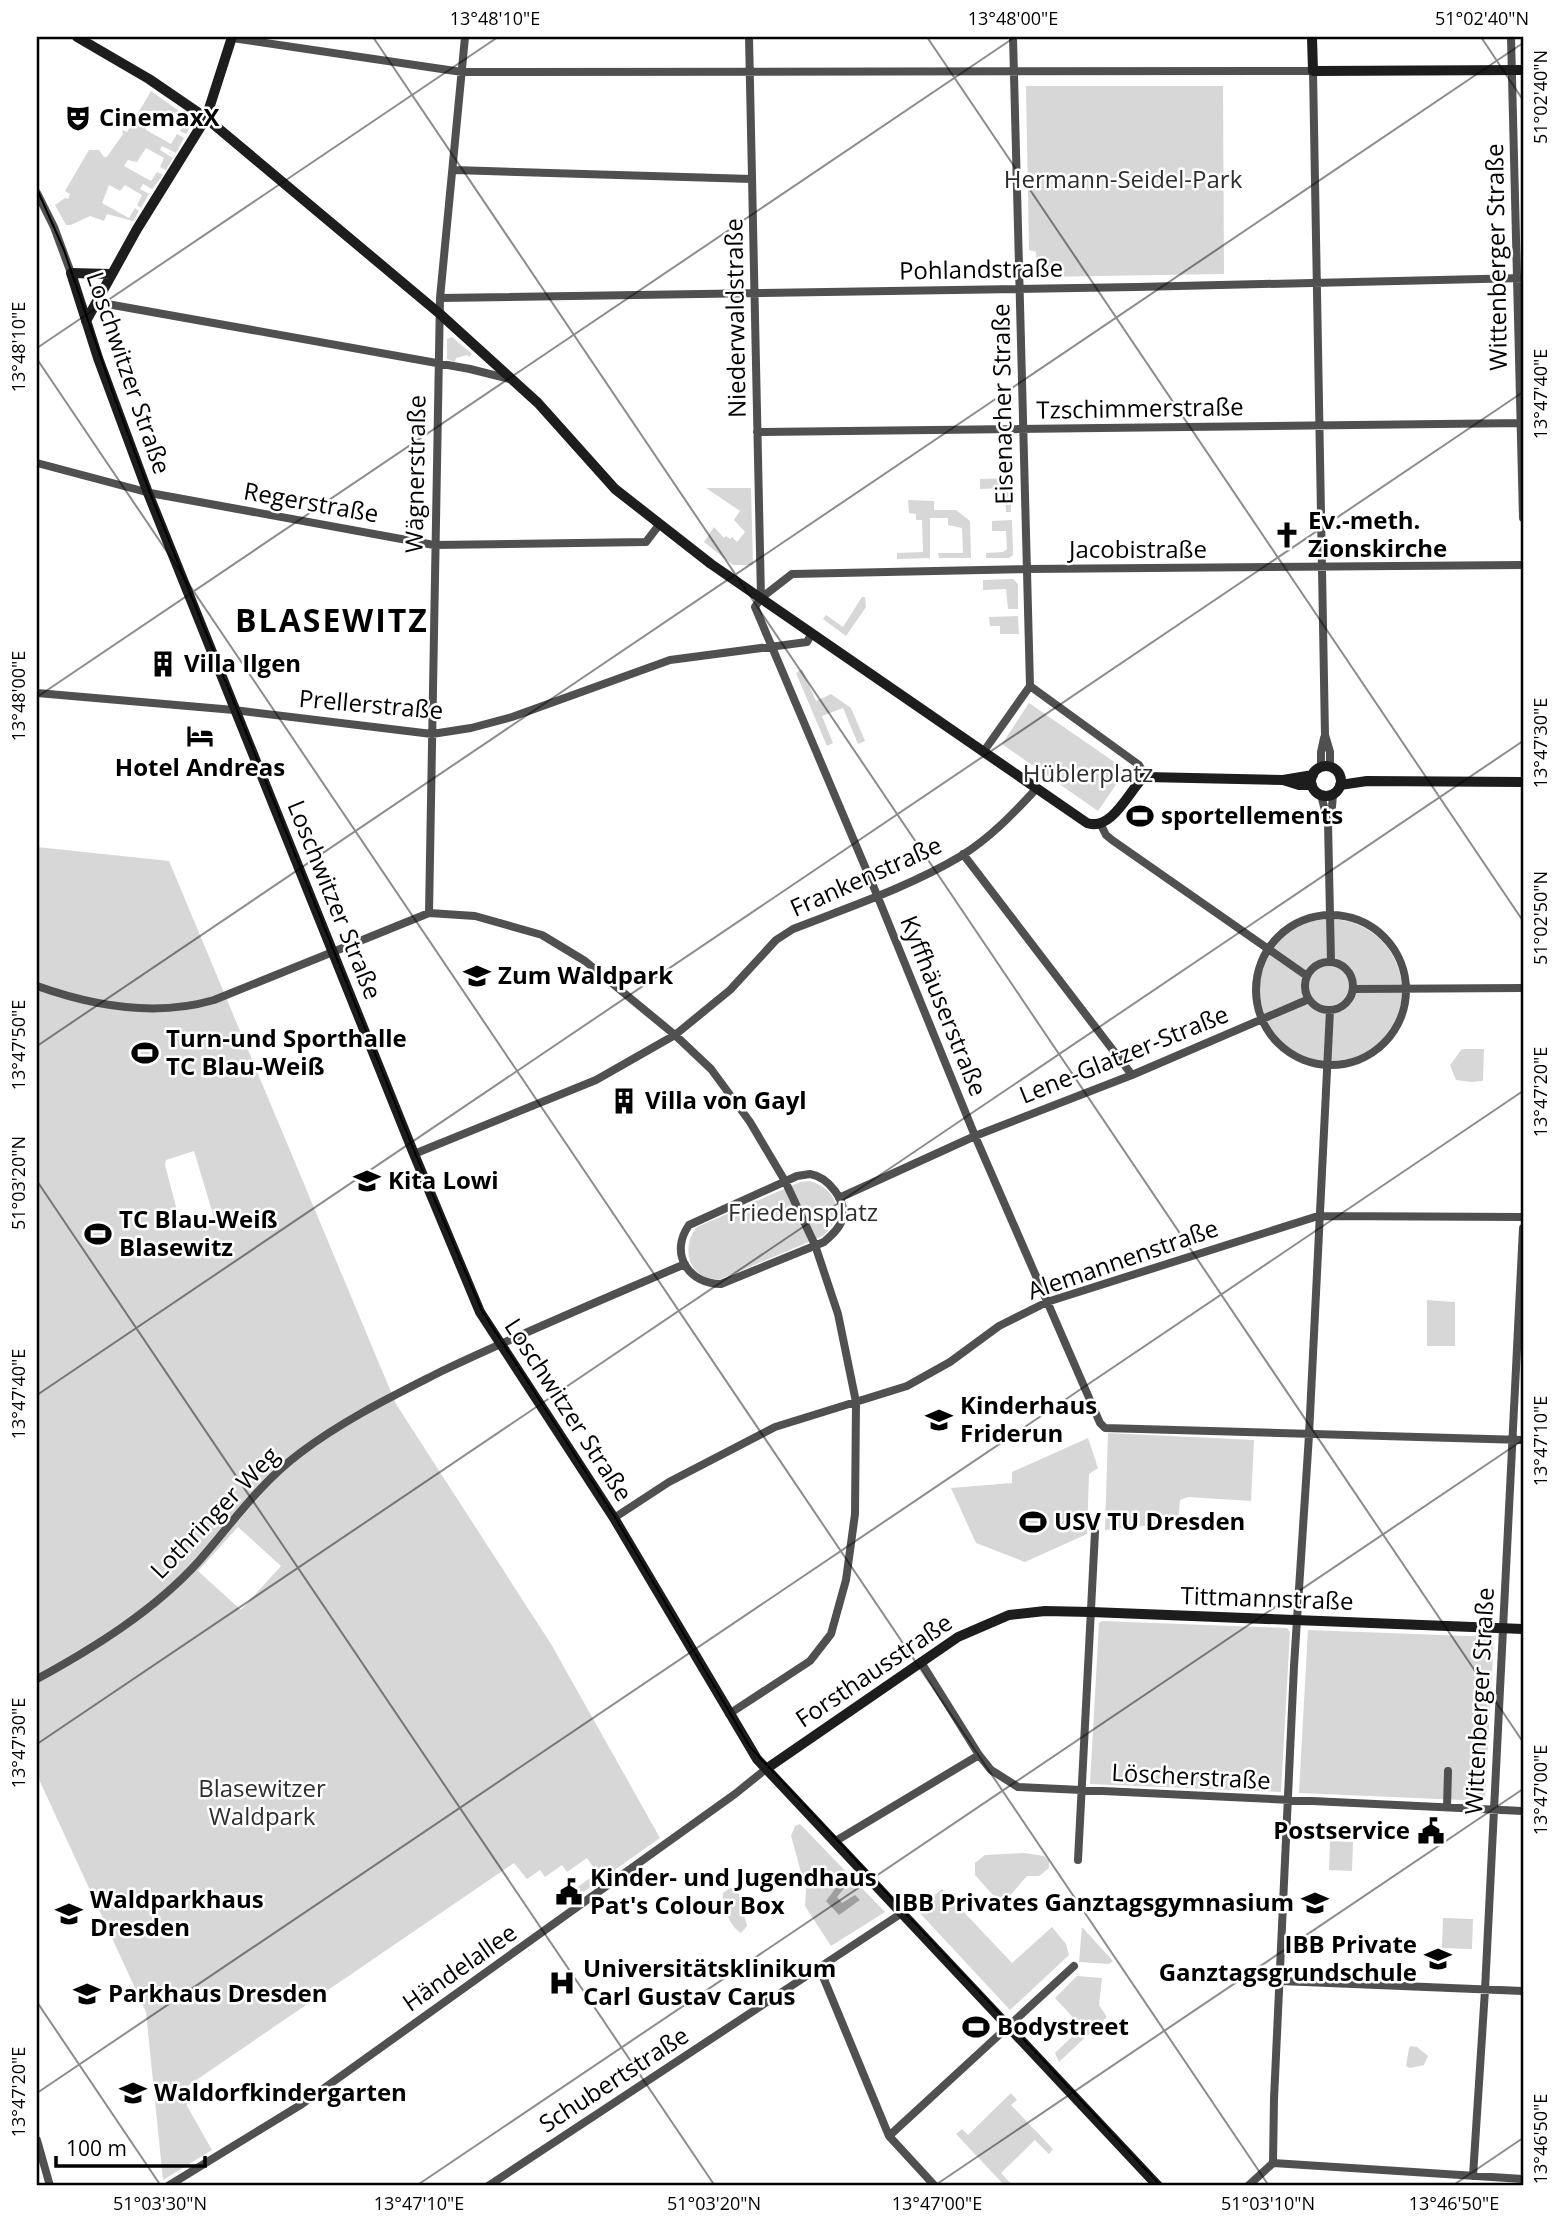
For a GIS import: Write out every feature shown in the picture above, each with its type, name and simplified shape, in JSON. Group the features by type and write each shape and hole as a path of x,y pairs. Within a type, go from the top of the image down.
{"street":[{"path":"77,37 149,79 206,118 440,314 514,380 615,489 659,525 1087,823 1101,825"},
{"path":"86,321 111,274 206,118 232,37 462,72 1517,71"},
{"name":"Wägnerstraße","path":"429,913 440,298 465,37"},
{"name":"Niederwaldstraße","path":"749,37 761,598"},
{"name":"Eisenacher Straße","path":"1013,37 1030,687"},
{"path":"1312,37 1325,735 1330,752 1319,774 1327,794 1331,962"},
{"name":"Wittenberger Straße","path":"1511,37 1517,71 1523,518"},
{"path":"454,170 752,179"},
{"name":"Loschwitzer Straße","path":"37,193 71,273 98,359 148,493 473,1299 614,1518 748,1748 1158,2186"},
{"path":"71,273 111,274"},
{"name":"Pohlandstraße","path":"440,298 1520,278"},
{"path":"96,302 514,380"},
{"name":"Tzschimmerstraße","path":"757,432 1522,423"},
{"name":"Regerstraße","path":"37,463 148,493 434,545 646,542 659,525"},
{"name":"Jacobistraße","path":"761,598 792,574 1027,569 1523,565"},
{"name":"Kyffhäuserstraße","path":"761,598 755,607 770,647 877,895 975,1136 1097,1417 1105,1428 1309,1435"},
{"name":"Prellerstraße","path":"37,693 236,710 432,734 471,729 512,717 670,660 807,642 812,633"},
{"path":"984,751 1030,687 1139,765 1146,777"},
{"path":"1101,825 1146,777 1283,780 1319,774 1352,785 1367,781 1523,782"},
{"path":"1327,794 1340,780"},
{"name":"Frankenstraße","path":"414,1154 596,1080 675,1035 730,990 776,940 793,929 933,872 963,854 1006,821 1037,788"},
{"path":"1101,825 1112,840 1307,976"},
{"path":"963,854 1132,1075"},
{"path":"37,986 100,1003 151,1009 191,1007 429,913 475,916 542,935 585,961 675,1035 711,1069 750,1122 785,1181 816,1245 838,1314 856,1402 855,1514 846,1580 831,1634 810,1661 729,1714"},
{"path":"1329,914 1347,916 1363,922 1387,940 1401,962 1406,988 1405,1006 1399,1023 1381,1047 1358,1061 1326,1066 1301,1059 1276,1042 1261,1019 1255,989 1257,975 1268,948 1290,927 1306,919 1329,914"},
{"path":"1331,962 1345,968 1353,989 1347,1002 1329,1010 1316,1006 1309,999 1305,984 1307,976 1317,965 1331,962"},
{"path":"1353,989 1523,988"},
{"name":"Lene-Glatzer-Straße","path":"839,1198 975,1136 1132,1075 1309,999"},
{"path":"1248,2186 1273,2163 1296,1622 1309,1435 1329,1010"},
{"path":"797,1175 817,1175 828,1183 839,1198 842,1219 832,1235 816,1245 721,1284 708,1284 697,1279 685,1264 681,1244 689,1225 797,1175"},
{"name":"Alemannenstraße","path":"614,1518 669,1482 775,1427 907,1386 950,1362 999,1326 1047,1302 1318,1216 1523,1217"},
{"name":"Wittenberger Straße","path":"1473,2176 1521,1329 1523,1228"},
{"path":"501,1344 685,1264"},
{"name":"Lothringer Weg","path":"37,1679 130,1621 165,1593 198,1562 263,1485 300,1453 344,1422 390,1396 501,1344"},
{"path":"1309,1435 1523,1440"},
{"path":"1079,1860 1095,1532"},
{"name":"Tittmannstraße","path":"1009,1615 1045,1611 1091,1612 1523,1629"},
{"name":"Forsthausstraße","path":"766,1769 958,1637 1009,1615"},
{"name":"Löscherstraße","path":"921,1662 979,1755 991,1770 1018,1787 1523,1811"},
{"path":"834,1842 979,1755"},
{"name":"Händelallee","path":"168,2186 302,2104 735,1794 766,1769"},
{"path":"1447,1807 1448,1771"},
{"name":"Schubertstraße","path":"488,2186 901,1913"},
{"path":"889,2136 1074,1966"},
{"path":"819,1967 889,2136 935,2186"},
{"path":"1280,1982 1523,1992"},
{"path":"37,2140 50,2186"},
{"path":"1273,2163 1523,2179"},
{"path":"1473,2176 1479,2186"}],"green space":[{"name":"Hermann-Seidel-Park","path":"1026,86 1223,86 1224,274 1037,277 1036,252 1029,250"},
{"path":"151,91 190,119 191,126 186,134 180,131 183,124 165,114 161,119 156,116 155,111 146,111 146,116 150,119 146,130 171,144 177,134 184,138 176,153 162,146 160,150 173,158 166,170 160,167 164,158 146,148 137,162 128,160 124,166 151,181 157,172 163,175 152,189 143,184 140,189 149,194 141,208 137,205 142,195 125,185 120,191 109,185 102,203 129,218 135,208 139,211 133,221 107,214 104,221 90,216 66,225 55,205 65,198 68,199 70,194 65,191 89,150 99,150 107,157 123,134 122,130 127,132"},
{"path":"452,337 472,354 469,357 467,355 456,358 455,362 447,359 447,339"},
{"path":"1011,478 1011,512 1006,512 1005,488 980,489 980,479"},
{"path":"706,488 751,488 753,565 733,565 704,542 714,527 724,538 732,537 737,542 745,532 734,520 740,511"},
{"path":"908,500 934,501 934,510 956,510 970,521 971,558 939,558 938,553 963,553 962,528 948,525 948,518 930,518 930,558 897,559 897,553 923,552 922,520 916,520 916,514 909,513"},
{"path":"1012,520 1013,555 1009,558 986,558 986,553 1003,552 1007,549 1006,531 992,531 992,521"},
{"path":"1013,579 1018,584 1018,609 1008,609 1006,589 983,590 983,580"},
{"path":"862,597 865,597 866,607 846,636 823,619 826,615 843,627"},
{"path":"1018,616 1019,634 1000,634 1000,626 990,626 989,617"},
{"path":"802,669 816,701 831,694 851,708 865,741 858,744 843,708 822,716 833,743 827,746 796,673"},
{"name":"Hüblerplatz","path":"1029,703 1126,770 1098,811 1002,744"},
{"name":"Blasewitzer Waldpark","path":"37,847 169,861 396,1404 551,1644 660,1838 579,1895 575,1889 597,1873 587,1858 567,1872 562,1865 545,1877 540,1870 527,1879 514,1863 186,2087 187,2106 212,2150 163,2180 146,2012 37,1775","holes":["194,1151 215,1221 184,1230 165,1165 166,1160","238,1527 281,1566 241,1610 198,1571"]},
{"path":"1330,919 1358,924 1381,940 1397,963 1402,991 1397,1019 1381,1042 1358,1058 1330,1063 1302,1058 1279,1042 1263,1019 1258,991 1263,963 1279,940 1302,924"},
{"path":"1462,1049 1484,1049 1483,1081 1456,1080 1450,1065"},
{"name":"Friedensplatz","path":"810,1181 827,1191 836,1204 834,1220 823,1236 721,1279 710,1279 695,1270 689,1254 689,1245 697,1227 800,1182"},
{"path":"1427,1300 1455,1302 1455,1346 1427,1346"},
{"path":"1108,1433 1254,1440 1251,1501 1188,1497 1180,1500 1178,1522 1105,1530"},
{"path":"1088,1438 1098,1468 1089,1474 1087,1534 1025,1562 976,1543 951,1488 1012,1483 1012,1472"},
{"path":"1099,1623 1287,1628 1290,1632 1281,1792 1090,1784"},
{"path":"1308,1630 1494,1637 1485,1801 1299,1793"},
{"path":"800,1824 885,1912 831,1946 805,1906 806,1890 791,1836 795,1826"},
{"path":"1330,1841 1353,1842 1352,1871 1329,1870"},
{"path":"1024,1853 1044,1856 1049,1861 1049,1868 1039,1876 1027,1876 1007,1899 1014,1901 1008,1906 1001,1904 975,1875 975,1863 985,1855"},
{"path":"730,1888 738,1891 747,1926 741,1933 730,1921 724,1904 723,1893"},
{"path":"942,1889 1012,1963 1052,1927 1066,1944 1069,1955 1010,2010 917,1910"},
{"path":"1443,1918 1473,1919 1472,1949 1442,1948"},
{"path":"1082,1927 1113,1961 1109,1964 1079,1962"},
{"path":"1077,1976 1102,1978 1099,2005 1107,2017 1059,2062 1055,2053 1082,2027 1055,1998"},
{"path":"1411,2046 1417,2047 1428,2056 1424,2065 1410,2068 1406,2066"},
{"path":"1011,2093 1017,2100 1011,2105 1053,2149 1049,2154 1035,2140 1001,2173 1013,2186 1005,2186 956,2134 962,2129 968,2135"}],"shaded area":[{"path":"841,1881 846,1886 837,1897 842,1903 855,1895 860,1900 839,1915 826,1901"}],"tram line":[{"path":"37,189 64,250 150,493 415,1153 482,1311 615,1517 750,1747 1161,2186"}],"place":[{"name":"CinemaxX","path":"78,118"},
{"name":"Ev.-meth. Zionskirche","path":"1287,535"},
{"name":"Villa Ilgen","path":"163,664"},
{"name":"Hotel Andreas","path":"200,736"},
{"name":"sportellements","path":"1140,816"},
{"name":"Zum Waldpark","path":"477,976"},
{"name":"Turn-und Sporthalle TC Blau-Weiß","path":"145,1053"},
{"name":"Villa von Gayl","path":"624,1101"},
{"name":"Kita Lowi","path":"367,1181"},
{"name":"TC Blau-Weiß Blasewitz","path":"98,1234"},
{"name":"Kinderhaus Friderun","path":"939,1420"},
{"name":"USV TU Dresden","path":"1033,1522"},
{"name":"Postservice","path":"1431,1831"},
{"name":"Kinder- und Jugendhaus Pat's Colour Box","path":"569,1892"},
{"name":"IBB Privates Ganztagsgymnasium","path":"1315,1903"},
{"name":"Waldparkhaus Dresden","path":"69,1914"},
{"name":"IBB Private Ganztagsgrundschule","path":"1438,1959"},
{"name":"Universitätsklinikum Carl Gustav Carus","path":"562,1983"},
{"name":"Parkhaus Dresden","path":"87,1994"},
{"name":"Bodystreet","path":"976,2027"},
{"name":"Waldorfkindergarten","path":"133,2093"}],"district":[{"name":"BLASEWITZ","path":"332,621"}]}
